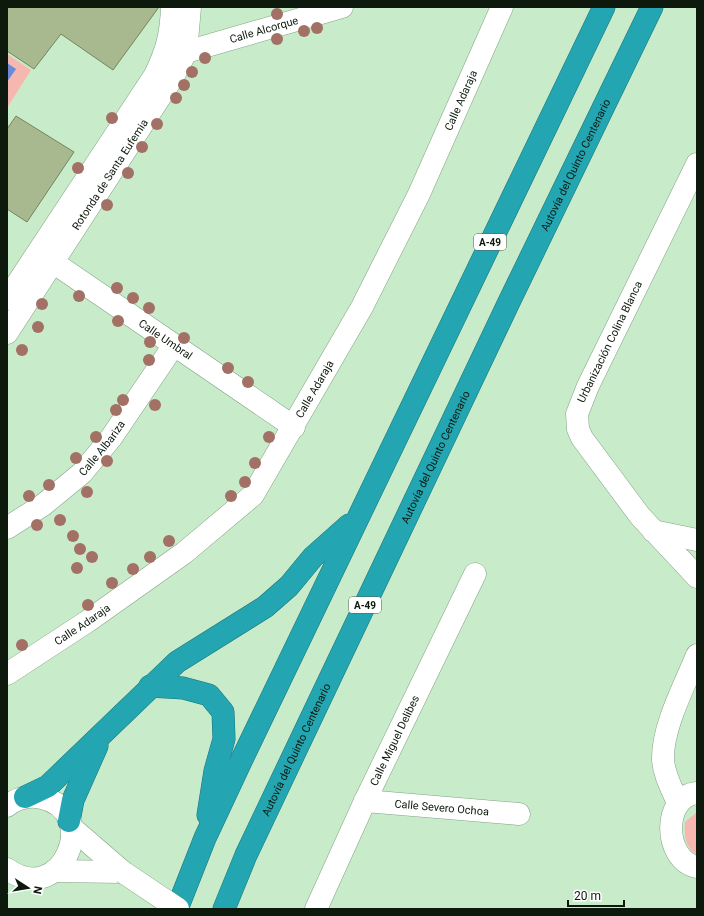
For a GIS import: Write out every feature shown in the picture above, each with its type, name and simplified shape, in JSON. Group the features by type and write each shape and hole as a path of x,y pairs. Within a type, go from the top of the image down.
{"highway":[{"name":"A-49","path":"177,909 205,838 604,7"},
{"name":"Autovía del Quinto Centenario","path":"224,909 246,855 652,7"},
{"path":"16,802 48,786 102,736 150,686 177,662 265,607 289,586 313,556 357,519"},
{"path":"150,686 183,688 209,695 223,712 224,739 215,770 205,838"},
{"path":"70,825 73,800 102,736"}],"street":[{"name":"Rotonda de Santa Eufemia","path":"7,333 46,258 155,75 166,52 172,28 172,7"},
{"name":"Rotonda de Santa Eufemia","path":"7,299 46,258 173,76 186,52 190,7"},
{"name":"Calle Alcorque","path":"186,52 342,7"},
{"name":"Calle Adaraja","path":"7,674 88,621 184,553 253,495 362,308 419,194 502,7"},
{"name":"Urbanización Colina Blanca","path":"697,164 588,386 577,414 578,429 582,438 640,516 697,577"},
{"name":"Calle Umbral","path":"46,258 294,427"},
{"name":"Calle Albariza","path":"7,528 43,506 82,473 112,438 174,345"},
{"path":"653,531 697,540"},
{"name":"Calle Miguel Delibes","path":"316,909 365,801 475,574"},
{"path":"678,803 666,776 663,759 665,740 671,720 697,655"},
{"path":"697,793 691,794 678,803 674,812 671,836 673,845 684,862 697,867"},
{"path":"16,802 38,797 51,801 62,810 70,825 123,872 177,909"},
{"name":"Calle Severo Ochoa","path":"365,801 519,814"},
{"path":"7,869 14,874 27,878 41,877 54,871 63,863 70,852 72,840 70,825"},
{"path":"54,871 123,872"}],"shaded area":[{"path":"7,54 31,70 7,108"},
{"path":"697,812 697,855 693,852 686,841 685,822"}],"water":[{"path":"7,63 16,69 7,82"}],"building":[{"path":"7,7 159,7 113,70 61,34 34,69 7,51"},
{"path":"16,116 74,152 27,222 7,209 7,129"}]}
